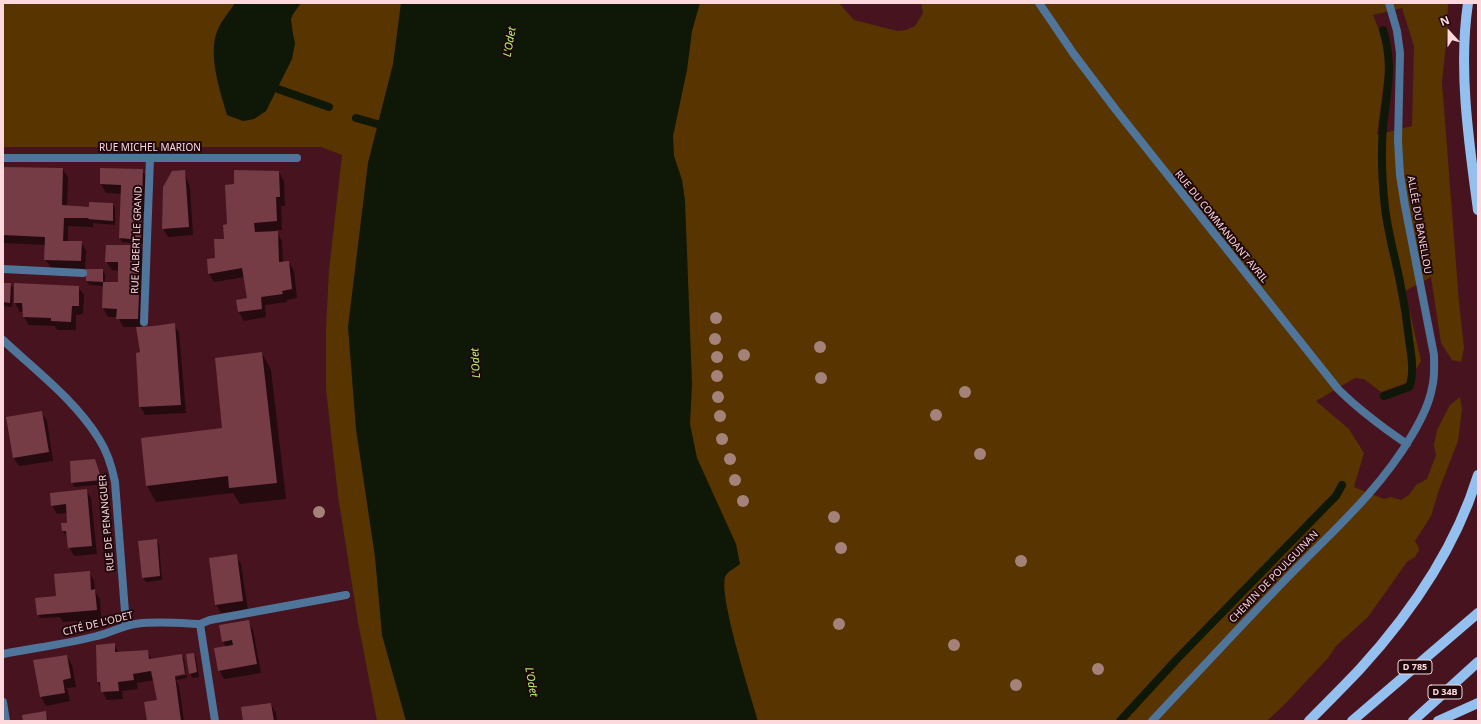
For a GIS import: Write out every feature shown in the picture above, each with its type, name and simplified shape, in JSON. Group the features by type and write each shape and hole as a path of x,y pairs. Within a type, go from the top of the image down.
{"main road":[{"path":"1468,3 1465,81 1468,130 1478,210"},
{"path":"1309,721 1361,668 1413,603 1447,549 1461,520 1478,475"},
{"name":"D 785","path":"1352,721 1478,613"},
{"name":"D 34B","path":"1413,721 1478,662"},
{"path":"1438,721 1478,703"}],"street":[{"name":"RUE DU COMMANDANT AVRIL","path":"1039,3 1073,53 1121,116 1338,389 1377,424 1407,444"},
{"name":"ALLÉE DU BANELLOU","path":"1389,3 1397,31 1400,53 1398,141 1400,175 1404,206 1434,355 1435,369 1427,406 1407,444"},
{"name":"RUE MICHEL MARION","path":"3,158 297,158"},
{"name":"RUE ALBERT LE GRAND","path":"144,322 150,158"},
{"path":"3,269 83,273"},
{"name":"RUE DE PENANGUER","path":"3,340 52,385 81,415 100,440 106,452 112,467 115,482 126,625"},
{"name":"CHEMIN DE POULGUINAN","path":"1152,721 1376,486 1407,444"},
{"name":"CITÉ DE L'ODET","path":"3,654 80,640 100,635 126,625 145,623 200,624 210,620 346,595"},
{"path":"200,624 215,721"},
{"path":"3,702 6,721"}],"shaded area":[{"path":"3,3 453,3 482,721 377,721 358,622 338,496 326,389 326,329 329,270 342,155 321,147 3,147"},
{"path":"585,3 839,3 854,20 897,31 906,30 915,26 923,13 921,3 1448,3 1447,35 1442,82 1464,348 1461,362 1452,360 1441,343 1431,277 1405,291 1421,361 1409,382 1381,392 1364,379 1355,378 1316,401 1349,429 1364,453 1354,487 1384,499 1391,497 1401,500 1409,495 1416,485 1427,479 1436,455 1434,445 1437,430 1450,405 1460,397 1462,409 1458,441 1439,490 1431,516 1415,541 1419,550 1415,557 1407,562 1368,617 1336,646 1328,658 1267,721 591,721","holes":["1402,8 1414,46 1412,126 1377,135 1387,57 1382,37 1373,15"]}],"water":[{"path":"235,3 301,3 291,19 295,43 292,59 266,111 254,119 243,121 227,115 218,83 214,61 215,39 218,29"},
{"name":"L'Odet","path":"401,3 700,3 692,31 687,70 673,136 674,156 682,180 685,200 692,384 690,424 697,458 736,544 740,564 726,575 724,585 730,622 758,721 406,721 382,635 375,557 356,429 348,327 368,163 393,64"}],"building":[{"path":"3,167 63,168 62,205 89,207 89,202 113,203 113,221 88,219 89,218 64,218 63,241 82,241 81,261 44,260 45,237 3,235"},
{"path":"100,168 143,169 141,240 119,238 121,185 100,184"},
{"path":"185,170 189,227 162,229 163,187 172,171"},
{"path":"234,170 279,171 280,197 276,197 277,221 254,223 255,232 278,231 279,262 289,261 292,289 282,291 283,294 261,297 262,309 238,312 236,300 247,298 242,268 208,274 207,259 215,258 214,239 224,239 223,225 227,224 225,185 234,184"},
{"path":"106,245 141,245 138,319 116,319 117,309 102,308 103,282 118,282 118,262 105,262"},
{"path":"86,269 103,269 103,282 86,281"},
{"path":"3,283 11,283 10,303 3,302"},
{"path":"14,283 79,286 79,306 72,306 71,322 51,321 51,318 23,317 22,303 14,303"},
{"path":"175,323 181,405 139,407 136,353 140,352 136,327"},
{"path":"262,352 277,483 229,488 228,476 146,486 141,438 222,428 215,358"},
{"path":"42,411 49,452 13,458 6,417"},
{"path":"95,459 102,480 71,483 70,461"},
{"path":"87,489 92,546 68,548 66,531 62,531 61,523 67,523 66,504 51,506 50,493"},
{"path":"157,539 160,576 142,578 138,541"},
{"path":"237,554 243,601 215,605 209,558"},
{"path":"90,571 91,590 95,589 97,610 37,615 35,598 56,596 54,574"},
{"path":"249,620 257,664 218,671 214,648 233,645 232,640 222,642 219,625"},
{"path":"115,643 115,652 148,650 149,659 182,654 185,674 175,676 181,721 147,721 144,702 157,700 151,671 133,674 134,680 118,682 119,691 101,692 100,682 97,682 96,645"},
{"path":"194,653 197,672 189,674 186,654"},
{"path":"67,655 71,678 63,680 65,693 40,697 33,660"},
{"path":"271,703 274,721 243,721 241,707"},
{"path":"46,711 47,721 23,721 22,715"}],"waterway":[{"path":"1383,30 1389,67 1388,89 1382,136 1384,198 1388,227 1405,310 1412,370 1409,387 1384,396"},
{"path":"278,89 329,107"},
{"path":"356,118 388,127"},
{"path":"1120,721 1178,658 1336,496 1342,485"}]}
